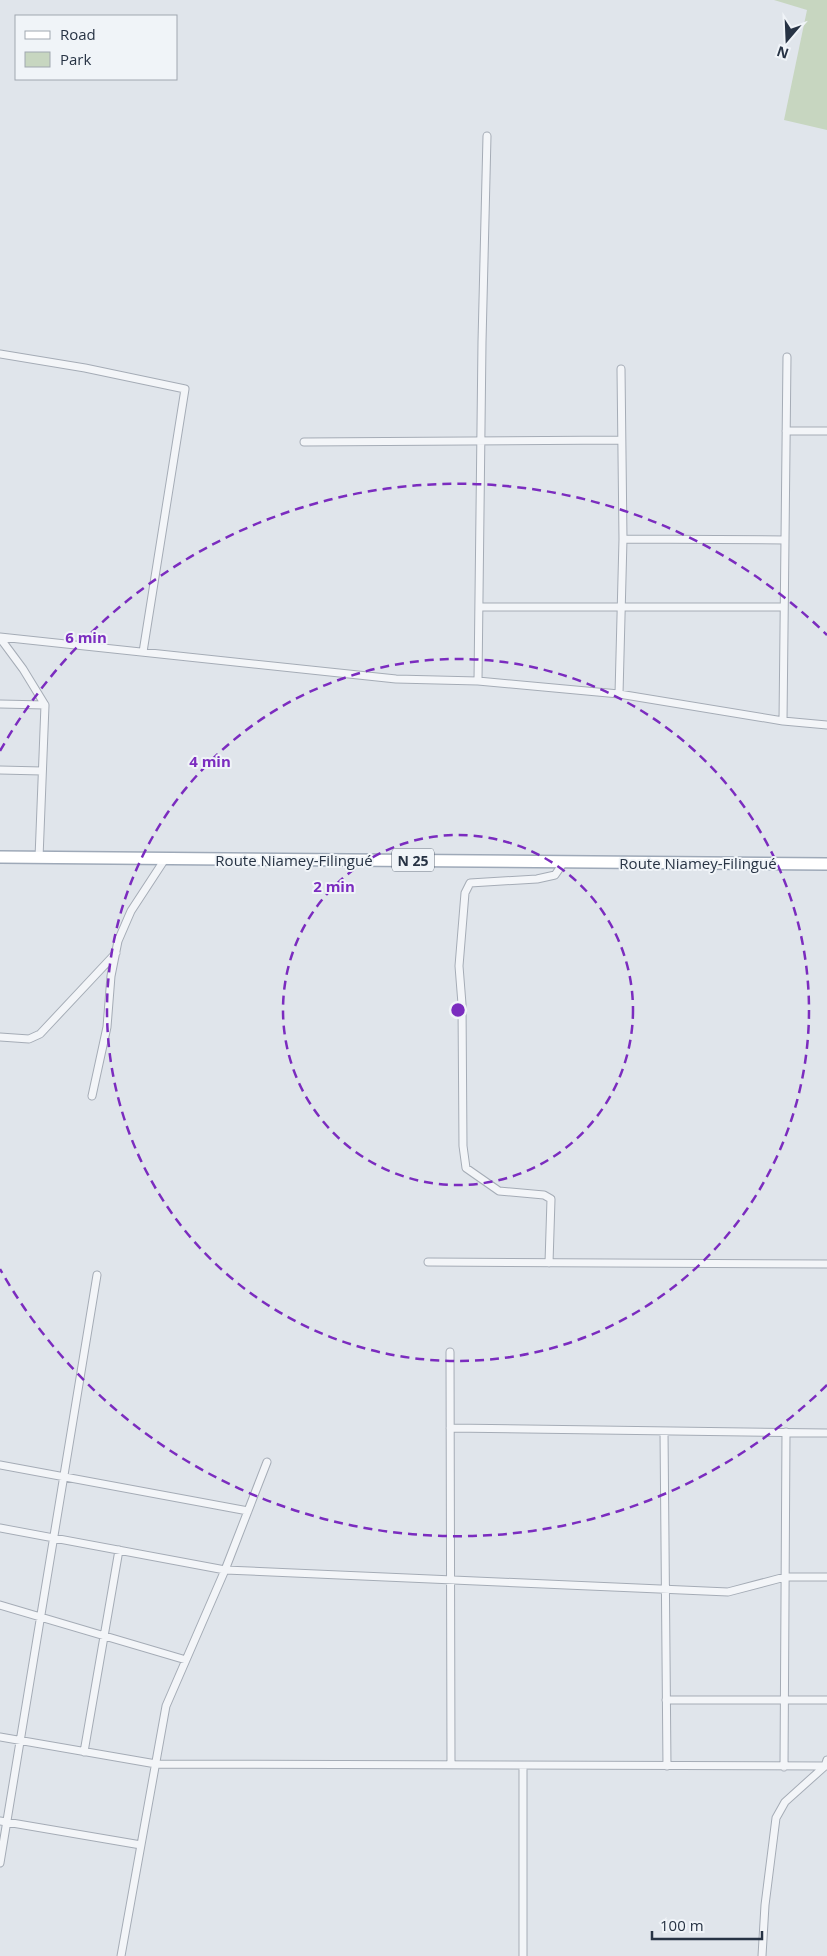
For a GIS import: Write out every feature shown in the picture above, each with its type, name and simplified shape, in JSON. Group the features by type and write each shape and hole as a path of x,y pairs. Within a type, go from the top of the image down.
{"main road":[{"name":"Route Niamey-Filingué","path":"0,857 827,864"}],"street":[{"path":"478,681 486,136"},
{"path":"0,354 84,368 185,389 142,652"},
{"path":"783,721 787,357"},
{"path":"619,694 623,539 621,368"},
{"path":"786,431 827,431"},
{"path":"304,442 621,440"},
{"path":"623,539 785,540"},
{"path":"479,607 784,607"},
{"path":"0,638 396,679 478,681 619,694 783,721 827,726"},
{"path":"0,638 23,669 45,704 39,858"},
{"path":"0,704 45,704"},
{"path":"0,770 42,771"},
{"path":"92,1096 107,1027 111,976 118,941 131,911 165,859"},
{"path":"549,1263 551,1199 544,1195 499,1191 466,1168 463,1146 460,966 465,893 470,883 555,875 564,862"},
{"path":"0,1037 29,1039 40,1034 116,953"},
{"path":"428,1262 827,1264"},
{"path":"0,1863 3,1822 20,1740 98,1275"},
{"path":"450,1352 451,1765"},
{"path":"450,1428 827,1433"},
{"path":"664,1431 667,1766"},
{"path":"784,1767 786,1432"},
{"path":"121,1956 166,1706 225,1570 267,1462"},
{"path":"0,1465 248,1511"},
{"path":"0,1528 225,1570 728,1592 785,1577 827,1577"},
{"path":"84,1752 119,1550"},
{"path":"0,1605 186,1660"},
{"path":"666,1700 827,1700"},
{"path":"0,1737 156,1764 784,1767 826,1764"},
{"path":"762,1956 765,1905 776,1818 786,1802 826,1764"},
{"path":"523,1766 523,1956"},
{"path":"3,1822 141,1845"}],"green space":[{"path":"774,0 827,0 827,130 784,120 807,10"}]}
